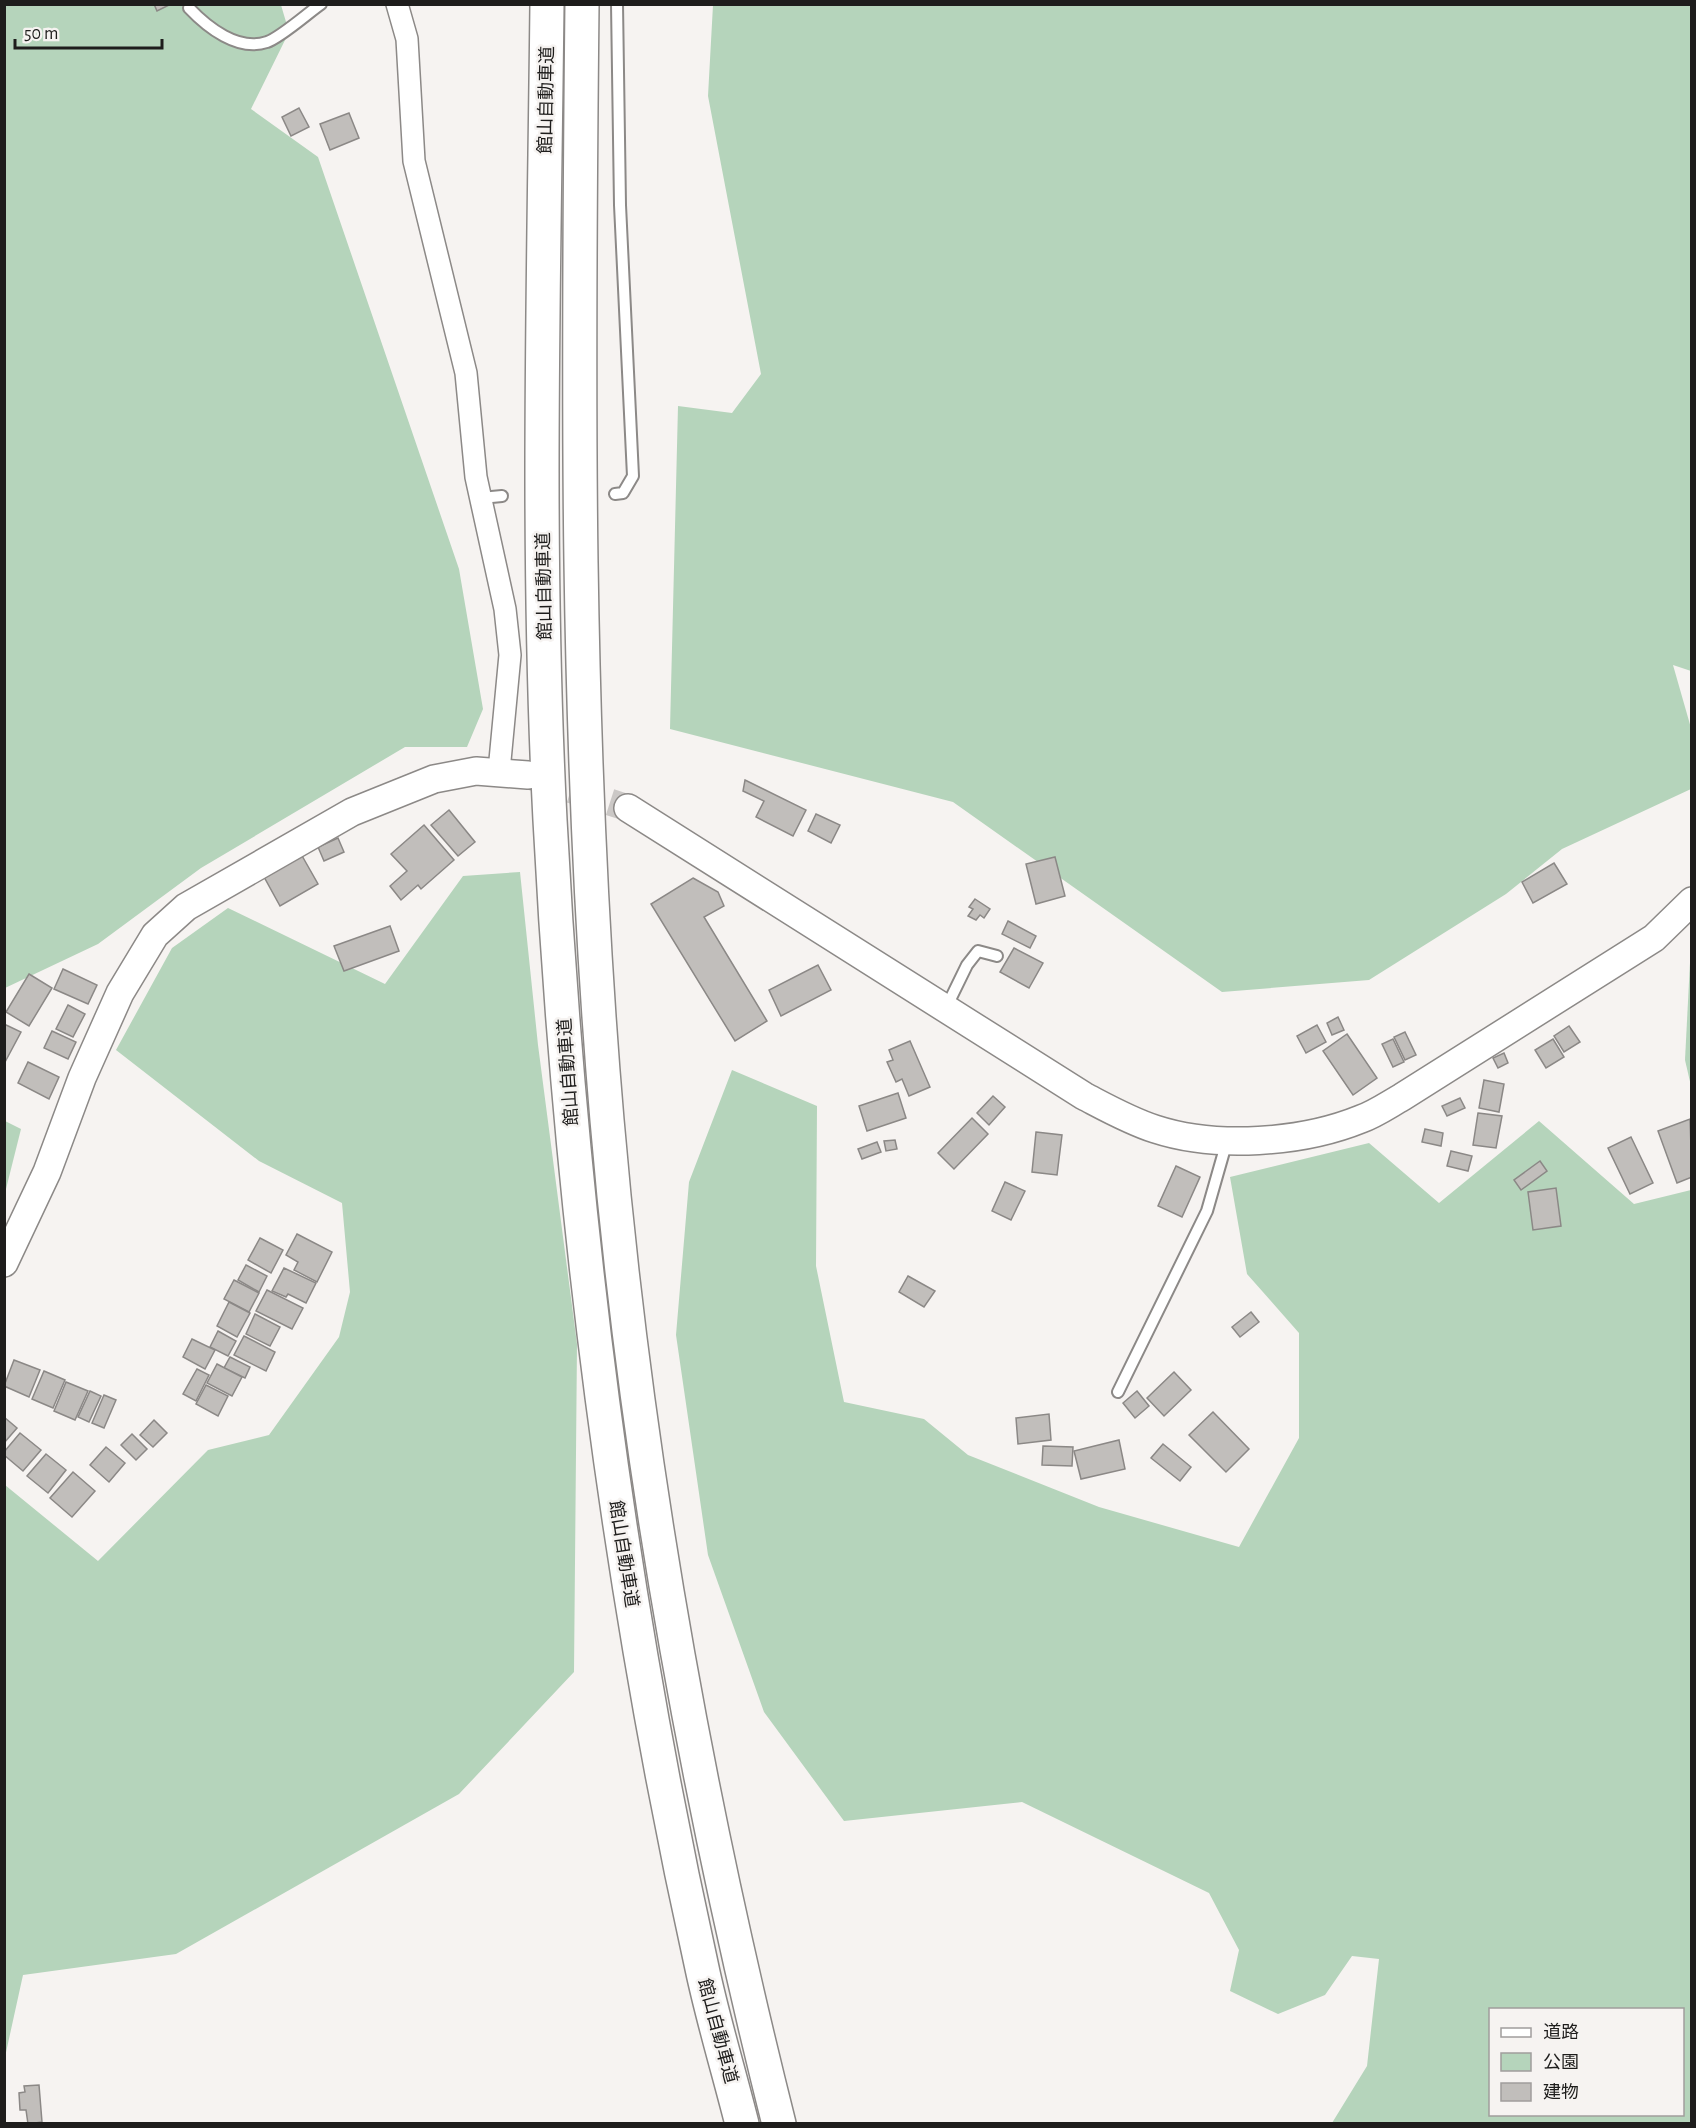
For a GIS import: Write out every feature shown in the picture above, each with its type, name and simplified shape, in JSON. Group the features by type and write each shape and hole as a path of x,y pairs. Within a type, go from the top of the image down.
{"highway":[{"name":"館山自動車道","path":"547,4 543,562 550,817 570,1107 597,1372 628,1587 666,1794 703,1972 742,2124"},
{"name":"館山自動車道","path":"582,4 579,329 582,563 588,820 607,1119 634,1380 663,1576 708,1816 740,1966 779,2124"}],"street":[{"path":"397,4 408,39 414,161 466,373 491,497 510,655 499,771"},
{"path":"4,1263 47,1172 82,1078 120,993 155,935 186,907 352,812 434,780 476,771 499,771 528,776"},
{"path":"628,808 1084,1096 1156,1130 1211,1142 1314,1134 1362,1119 1402,1097 1654,939 1692,901"}],"lane":[{"path":"189,8 217,33 251,43 267,42 321,4"},
{"path":"615,494 623,492 633,476 620,205 617,4"},
{"path":"946,1008 967,965 978,951 997,956"},
{"path":"1118,1392 1207,1211 1227,1141"}],"green space":[{"path":"4,5 281,5 289,32 251,109 318,157 459,569 483,709 467,747 405,747 201,868 98,944 5,988"},
{"path":"713,5 1691,5 1691,671 1673,665 1691,728 1691,789 1562,849 1506,894 1369,980 1222,992 953,802 670,729 678,406 732,413 761,374 708,96"},
{"path":"520,872 538,1045 577,1344 574,1672 459,1794 176,1954 23,1975 5,2057 5,1485 98,1561 208,1450 269,1435 339,1337 350,1292 342,1203 259,1161 116,1050 172,948 228,908 385,984 463,876"},
{"path":"1691,943 1691,1086 1685,1060"},
{"path":"732,1070 817,1106 816,1266 844,1402 924,1419 968,1455 1099,1507 1239,1547 1299,1438 1299,1333 1247,1274 1230,1177 1369,1143 1439,1203 1539,1121 1634,1204 1691,1190 1691,2123 1332,2123 1367,2066 1379,1959 1352,1956 1325,1995 1278,2014 1230,1991 1239,1950 1209,1893 1022,1802 844,1821 764,1712 708,1555 676,1335 689,1182"},
{"path":"5,1121 21,1129 5,1193"}],"building":[{"path":"154,4 171,4 157,11"},
{"path":"299,108 309,127 291,136 282,117"},
{"path":"349,113 359,138 330,150 320,124"},
{"path":"745,780 806,810 793,836 756,817 764,801 743,791"},
{"path":"449,810 475,842 458,856 431,825"},
{"path":"816,814 840,825 831,843 808,831"},
{"path":"424,825 454,860 421,889 418,885 401,900 390,886 407,871 391,854"},
{"path":"338,838 344,852 324,861 318,847"},
{"path":"301,854 318,884 280,906 263,875"},
{"path":"1055,857 1065,896 1036,904 1026,864"},
{"path":"1554,863 1567,884 1533,903 1522,882"},
{"path":"693,878 718,892 724,906 704,917 767,1021 735,1041 651,904"},
{"path":"975,899 990,909 984,918 980,915 976,920 968,916 973,909 969,907"},
{"path":"1008,921 1036,936 1030,948 1002,934"},
{"path":"390,926 399,951 344,971 334,946"},
{"path":"1014,948 1043,963 1029,988 1000,972"},
{"path":"818,965 831,990 781,1016 769,990"},
{"path":"63,969 97,985 88,1004 54,989"},
{"path":"29,974 52,988 29,1026 6,1012"},
{"path":"68,1005 85,1014 73,1037 56,1029"},
{"path":"1338,1017 1344,1030 1332,1035 1327,1023"},
{"path":"4,1024 21,1032 4,1064"},
{"path":"1317,1025 1326,1042 1306,1053 1297,1036"},
{"path":"1569,1026 1580,1042 1564,1052 1554,1036"},
{"path":"52,1031 76,1042 68,1059 44,1048"},
{"path":"1405,1032 1416,1055 1405,1060 1394,1037"},
{"path":"1347,1034 1377,1078 1353,1095 1323,1051"},
{"path":"1393,1039 1404,1062 1393,1067 1382,1044"},
{"path":"1553,1039 1564,1057 1546,1068 1535,1050"},
{"path":"910,1041 930,1087 909,1096 902,1079 896,1082 887,1062 893,1060 889,1050"},
{"path":"1504,1053 1508,1063 1498,1068 1493,1058"},
{"path":"28,1062 59,1077 49,1099 18,1083"},
{"path":"1484,1080 1504,1084 1499,1112 1479,1108"},
{"path":"898,1093 906,1118 867,1131 859,1106"},
{"path":"993,1096 1005,1107 989,1125 977,1113"},
{"path":"1460,1098 1465,1108 1447,1116 1442,1106"},
{"path":"1478,1113 1502,1116 1496,1148 1473,1145"},
{"path":"972,1118 988,1134 954,1169 938,1153"},
{"path":"1690,1119 1692,1177 1677,1183 1658,1131"},
{"path":"1425,1129 1443,1133 1441,1146 1422,1142"},
{"path":"1036,1132 1062,1135 1057,1175 1032,1172"},
{"path":"1631,1137 1653,1183 1630,1194 1608,1148"},
{"path":"895,1140 897,1149 886,1151 884,1141"},
{"path":"877,1142 881,1152 862,1159 858,1149"},
{"path":"1451,1151 1472,1156 1468,1171 1447,1166"},
{"path":"1540,1161 1547,1171 1521,1190 1514,1180"},
{"path":"1176,1166 1200,1177 1182,1217 1158,1206"},
{"path":"1005,1182 1025,1191 1011,1220 992,1211"},
{"path":"1556,1188 1561,1226 1533,1230 1528,1192"},
{"path":"297,1234 332,1252 317,1282 294,1270 298,1262 286,1255"},
{"path":"260,1238 283,1250 271,1273 248,1260"},
{"path":"246,1265 267,1276 259,1292 238,1280"},
{"path":"284,1268 316,1283 306,1303 288,1294 286,1297 272,1291"},
{"path":"908,1276 935,1291 924,1307 899,1292"},
{"path":"234,1280 259,1293 249,1312 224,1299"},
{"path":"267,1290 303,1308 292,1329 256,1311"},
{"path":"229,1302 250,1313 237,1337 217,1326"},
{"path":"1251,1312 1259,1322 1240,1337 1232,1327"},
{"path":"255,1314 280,1327 270,1346 246,1334"},
{"path":"218,1331 236,1341 228,1356 210,1347"},
{"path":"244,1336 275,1352 266,1371 234,1355"},
{"path":"192,1339 215,1350 205,1369 183,1357"},
{"path":"230,1357 250,1367 245,1378 224,1368"},
{"path":"14,1360 40,1370 29,1397 4,1386"},
{"path":"217,1364 242,1377 232,1396 207,1383"},
{"path":"197,1369 209,1375 196,1401 183,1394"},
{"path":"44,1371 65,1380 53,1408 32,1399"},
{"path":"1174,1372 1191,1390 1164,1416 1147,1398"},
{"path":"66,1382 88,1391 75,1420 54,1411"},
{"path":"206,1385 228,1396 218,1416 196,1404"},
{"path":"90,1391 101,1396 89,1422 78,1417"},
{"path":"1137,1391 1149,1406 1135,1418 1123,1403"},
{"path":"104,1395 116,1400 104,1428 92,1423"},
{"path":"1213,1412 1249,1449 1226,1472 1189,1435"},
{"path":"1049,1414 1051,1440 1018,1444 1016,1418"},
{"path":"4,1417 17,1428 4,1443"},
{"path":"154,1420 167,1433 153,1447 140,1435"},
{"path":"20,1433 41,1450 23,1471 4,1455"},
{"path":"132,1434 147,1449 136,1460 121,1445"},
{"path":"1119,1440 1125,1469 1081,1479 1074,1451"},
{"path":"1163,1444 1191,1467 1180,1481 1151,1458"},
{"path":"1043,1446 1073,1447 1072,1466 1042,1465"},
{"path":"106,1447 125,1463 109,1482 90,1465"},
{"path":"46,1454 66,1470 48,1493 27,1476"},
{"path":"73,1472 95,1491 72,1517 50,1498"},
{"path":"39,2085 42,2122 28,2124 26,2110 20,2110 19,2093 25,2092 24,2086"}],"tunnel":[{"path":"532,777 628,808"}]}
